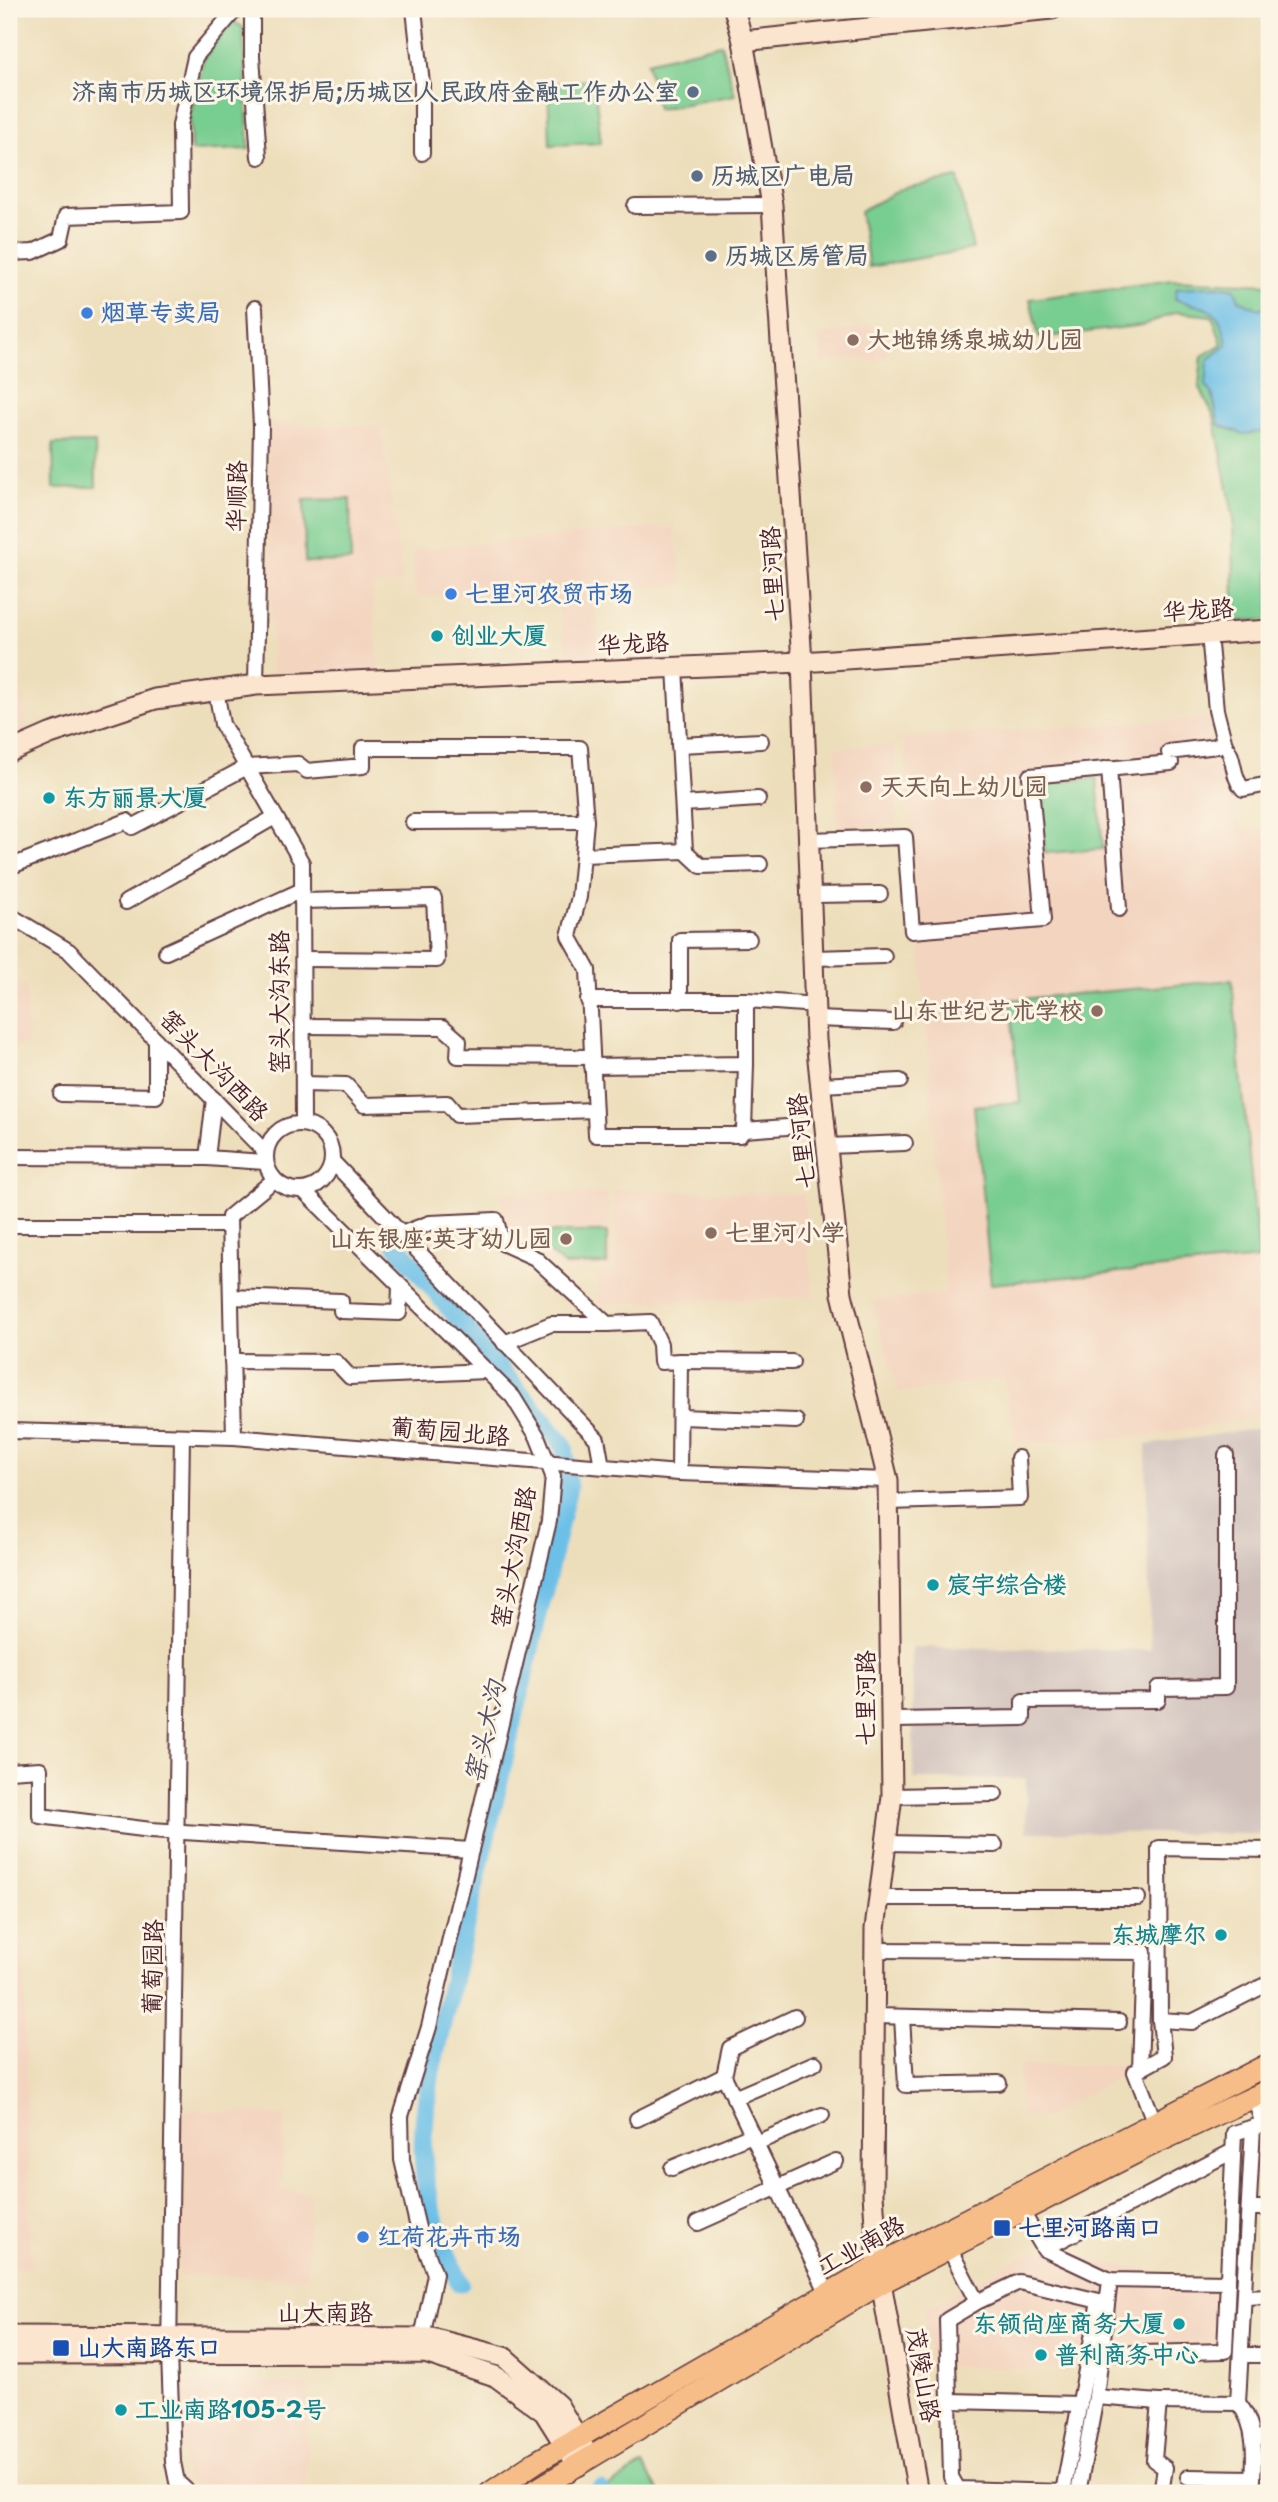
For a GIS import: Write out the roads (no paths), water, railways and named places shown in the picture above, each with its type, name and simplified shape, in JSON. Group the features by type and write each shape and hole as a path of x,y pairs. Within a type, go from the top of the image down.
{"main road":[{"name":"七里河路","path":"734,9 743,41 772,205 802,662 816,1012 842,1294 888,1480 893,1720 890,1750 892,1796 875,1950 873,2194 879,2274"},
{"path":"743,41 1052,9"},
{"name":"华龙路","path":"9,752 50,734 155,699 256,685 802,662 1269,630"},
{"name":"工业南路","path":"531,2493 879,2274 1154,2121 1269,2064"},
{"name":"工业南路","path":"490,2493 828,2294 949,2248 1021,2210 1262,2094"},
{"name":"茂陵山路","path":"879,2274 893,2339 918,2493"},
{"name":"山大南路","path":"9,2336 422,2338 504,2357 554,2400 572,2443 584,2462"},
{"name":"山大南路","path":"9,2354 425,2353 495,2376 544,2412 572,2443"}],"street":[{"path":"9,253 33,252 61,239 66,216 181,212 180,125 195,57 236,9"},
{"path":"252,9 252,57 259,157"},
{"path":"414,9 422,84 422,153"},
{"path":"635,206 772,205"},
{"name":"华顺路","path":"255,308 261,426 256,685"},
{"path":"1209,634 1216,710 1225,745 1230,751 1235,780 1243,789 1269,784"},
{"path":"675,667 685,851 701,866 760,864"},
{"name":"窑头大沟东路","path":"216,690 222,724 302,863 303,1124"},
{"path":"679,745 761,741"},
{"path":"809,840 905,836 912,931 1043,920 1030,776 1171,763 1169,752 1225,745"},
{"path":"9,867 127,821 132,827 247,767 298,764 307,771 363,766 363,748 580,748 586,821 579,897 569,936 588,970 596,1135 740,1135 744,1130 746,1000"},
{"path":"1109,768 1119,909"},
{"path":"682,804 758,799"},
{"path":"126,902 275,817"},
{"path":"413,821 586,821"},
{"path":"583,855 685,851"},
{"path":"812,895 880,894"},
{"path":"166,952 302,895 434,898 438,960 303,959"},
{"name":"窑头大沟西路","path":"9,915 69,951 214,1099 265,1157 274,1180 293,1190 303,1190 513,1397 537,1436 553,1476 549,1521 429,2027 401,2116 402,2160 418,2228 436,2274 422,2338"},
{"path":"680,1001 680,940 749,939"},
{"path":"814,958 884,956"},
{"path":"588,1000 746,1000 893,1022"},
{"path":"303,1026 443,1027 459,1041 458,1056 592,1062 746,1064"},
{"path":"61,1094 156,1096 156,1040"},
{"path":"821,1085 900,1081"},
{"path":"303,1084 346,1085 364,1105 447,1103 457,1115 594,1110"},
{"path":"207,1158 214,1099"},
{"path":"9,1157 265,1157 275,1133 293,1124 303,1124 322,1133 332,1151 332,1161 322,1181 303,1190"},
{"path":"744,1130 787,1128"},
{"path":"827,1146 905,1143"},
{"path":"332,1161 597,1439 602,1466"},
{"path":"234,1437 229,1217 274,1180"},
{"path":"401,1234 430,1223 496,1220 502,1242 535,1258 607,1324"},
{"path":"9,1225 229,1225"},
{"path":"231,1297 341,1301 341,1311 399,1312 400,1286"},
{"path":"504,1343 551,1324 650,1322 660,1344 661,1362 792,1363"},
{"path":"232,1361 336,1362 349,1377 486,1371"},
{"path":"679,1473 680,1361"},
{"path":"680,1417 796,1421"},
{"name":"葡萄园北路","path":"9,1431 234,1437 679,1473 888,1480"},
{"name":"葡萄园路","path":"182,1436 170,2336 173,2462 177,2482 189,2493"},
{"path":"893,1720 1023,1718 1023,1700 1158,1700 1158,1688 1226,1687 1226,1455"},
{"path":"889,1502 1020,1498 1018,1458"},
{"path":"9,1771 40,1769 40,1816 177,1832 471,1850"},
{"path":"892,1796 995,1794"},
{"path":"885,1843 995,1845"},
{"path":"1154,2121 1135,2072 1164,2056 1160,2020 1159,1848 1269,1850"},
{"path":"879,1898 1138,1898"},
{"path":"875,1950 1144,1952 1140,2069"},
{"path":"1160,2020 1192,2022 1269,1983"},
{"path":"875,2016 1119,2022"},
{"path":"795,2017 730,2048 724,2076 828,2294"},
{"path":"902,2017 906,2085 999,2083"},
{"path":"734,2098 815,2063"},
{"path":"637,2119 724,2076"},
{"path":"1102,2354 1225,2351 1234,2133 1264,2124 1262,2094"},
{"path":"672,2168 822,2115"},
{"path":"1188,2477 1252,2486 1253,2438 1248,2416 1238,2403 1253,2127"},
{"path":"1044,2249 1233,2151"},
{"path":"698,2223 836,2161"},
{"path":"1249,2208 1269,2208"},
{"path":"1021,2210 1044,2249 1110,2280 1228,2282"},
{"path":"949,2248 977,2302"},
{"path":"1078,2493 1096,2397 1110,2280"},
{"path":"1019,2282 1099,2301 1063,2492 958,2489 951,2477 947,2320 977,2302 1019,2282"},
{"path":"1244,2297 1269,2296"},
{"path":"1241,2355 1269,2355"},
{"path":"1096,2397 1159,2402 1238,2403"},
{"path":"949,2401 1080,2404"},
{"path":"1159,2402 1154,2460 1165,2468 1161,2493"},
{"path":"1253,2438 1269,2437"}],"water":[{"path":"1218,286 1235,289 1239,300 1259,309 1269,304 1269,431 1243,434 1219,425 1212,393 1206,386 1208,360 1227,345 1221,323 1217,316 1205,308 1175,299 1177,288"}],"waterway":[{"name":"窑头大沟","path":"396,1244 564,1446 568,1487 431,2071 426,2102 423,2156 425,2180 437,2228 460,2283"}],"place":[{"name":"济南市历城区环境保护局;历城区人民政府金融工作办公室","path":"693,92"},
{"name":"历城区广电局","path":"697,176"},
{"name":"历城区房管局","path":"711,256"},
{"name":"烟草专卖局","path":"87,313"},
{"name":"大地锦绣泉城幼儿园","path":"853,340"},
{"name":"七里河农贸市场","path":"451,594"},
{"name":"创业大厦","path":"437,636"},
{"name":"天天向上幼儿园","path":"866,787"},
{"name":"东方丽景大厦","path":"49,798"},
{"name":"山东世纪艺术学校","path":"1097,1011"},
{"name":"七里河小学","path":"711,1233"},
{"name":"山东银座·英才幼儿园","path":"566,1239"},
{"name":"宸宇综合楼","path":"933,1585"},
{"name":"东城摩尔","path":"1221,1935"},
{"name":"七里河路南口","path":"1002,2228"},
{"name":"红荷花卉市场","path":"363,2237"},
{"name":"东领尚座商务大厦","path":"1179,2324"},
{"name":"山大南路东口","path":"61,2348"},
{"name":"普利商务中心","path":"1041,2355"},
{"name":"工业南路105-2号","path":"121,2410"}]}
